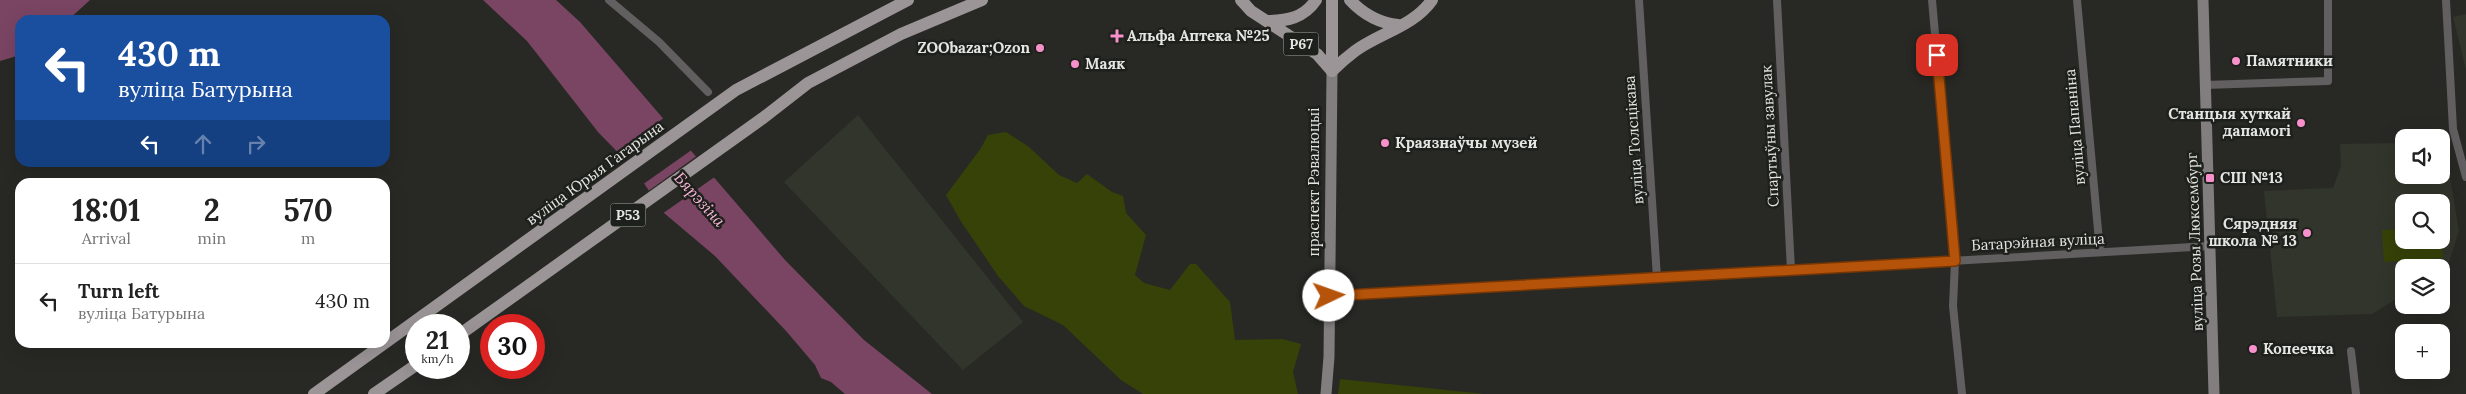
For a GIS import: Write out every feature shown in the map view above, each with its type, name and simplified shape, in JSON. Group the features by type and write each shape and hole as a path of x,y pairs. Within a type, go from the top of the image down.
{"main road":[{"name":"вуліца Юрыя Гагарына","path":"390,340 736,90 908,0"},
{"name":"Р53","path":"470,327 816,78 901,34 982,0"},
{"name":"Р67","path":"1241,0 1251,11 1317,54 1332,71 1352,53 1398,26 1416,18 1432,0"},
{"name":"Р67","path":"1266,21 1289,19 1300,15 1310,10 1316,0"},
{"name":"праспект Рэвалюцыі","path":"1332,0 1332,71"},
{"path":"1350,0 1362,12 1377,20 1398,26"},
{"name":"вуліца Юрыя Гагарына","path":"314,394 378,348"},
{"path":"374,394 405,373"}],"street":[{"path":"608,0 659,42 708,92"},
{"name":"вуліца Толсцікава","path":"1639,0 1657,278"},
{"name":"Спартыўны завулак","path":"1777,0 1791,270"},
{"path":"1932,0 1955,261 1953,306 1962,394"},
{"name":"вуліца Папаніна","path":"2077,0 2100,252"},
{"name":"вуліца Розы Люксембург","path":"2203,0 2214,394"},
{"path":"2205,85 2328,80 2328,0"},
{"path":"2446,0 2452,129 2466,178"},
{"name":"праспект Рэвалюцыі","path":"1326,394 1329,357 1332,71"},
{"name":"Батарэйная вуліца","path":"1329,296 2210,246"},
{"path":"2351,351 2356,394"}],"shaded area":[{"path":"2466,14 2466,70 2453,17"},
{"path":"858,115 1023,322 963,370 784,182"},
{"path":"2395,143 2395,184 2450,184 2450,178 2459,231 2450,260 2395,259 2395,300 2372,314 2277,317 2264,191 2333,188 2341,166 2340,144"}],"green space":[{"path":"1006,132 1029,147 1059,175 1077,183 1087,174 1112,192 1123,196 1126,213 1146,235 1135,275 1144,283 1170,290 1190,264 1196,264 1230,302 1235,340 1282,339 1301,344 1293,372 1298,394 1143,394 1121,380 1063,325 1024,306 998,276 960,220 946,195 981,148 988,135"},
{"path":"2395,229 2395,249 2442,249 2443,258 2395,259 2395,261 2384,262 2382,230"},
{"path":"1340,379 1485,394 1338,394"}],"water":[{"path":"0,0 90,0 74,15 15,15 15,56 0,61"},
{"name":"Бярэзіна","path":"483,0 556,0 580,22 785,260 864,340 932,394 845,394 831,382 821,378 815,365 787,332 715,256 664,213 635,170 598,132 527,41"}],"pier":[{"path":"665,117 693,149 642,185 633,172 615,154"},
{"path":"698,155 716,176 662,214 647,192"}],"place":[{"name":"Альфа Аптека №25","path":"1117,36"},
{"name":"ZOObazar;Ozon","path":"1040,48"},
{"name":"Памятники","path":"2236,61"},
{"name":"Маяк","path":"1075,64"},
{"name":"Станцыя хуткай дапамогі","path":"2301,123"},
{"name":"Краязнаўчы музей","path":"1385,143"},
{"name":"СШ №13","path":"2210,178"},
{"name":"Сярэдняя школа № 13","path":"2307,233"},
{"name":"Копеечка","path":"2253,349"}],"route":[{"path":"1329,296 1955,261 1937,55"}]}
